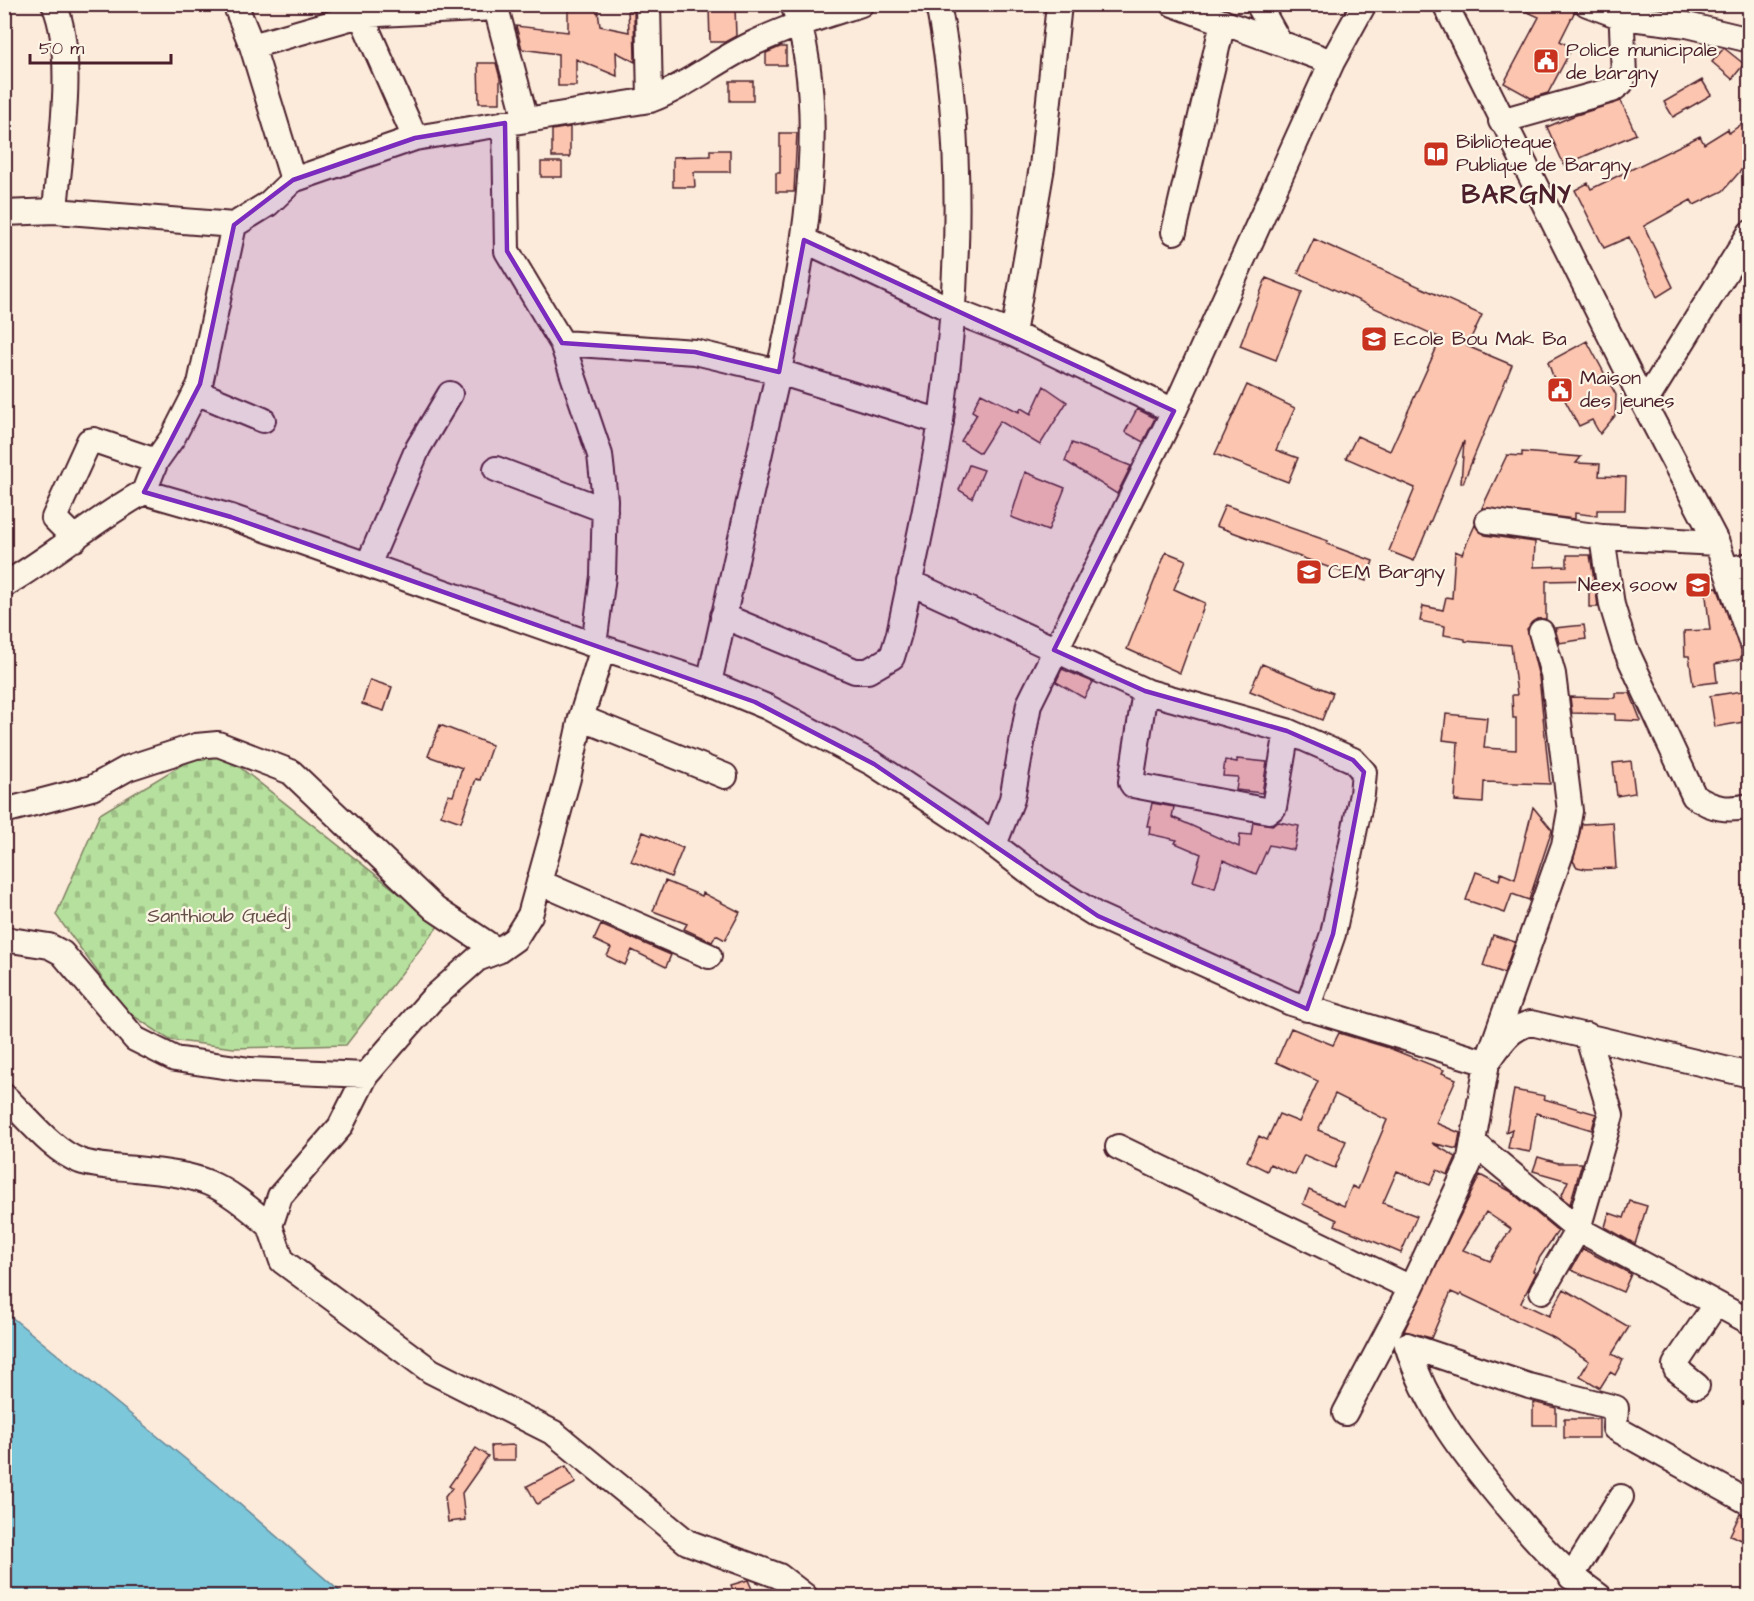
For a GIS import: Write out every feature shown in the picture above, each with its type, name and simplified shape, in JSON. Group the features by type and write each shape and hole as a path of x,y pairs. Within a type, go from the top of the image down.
{"street":[{"path":"54,4 63,34 64,94 55,211"},
{"path":"235,4 252,46 293,180"},
{"path":"648,4 650,100"},
{"path":"4,213 55,211 234,225 268,204 293,180 415,138 650,100 675,90 797,14 861,4"},
{"path":"723,616 855,671 868,671 892,657 900,634 941,422 954,311 958,239 956,179 948,55 938,4"},
{"path":"1013,334 1042,167 1059,4"},
{"path":"1173,4 1278,40 1332,62"},
{"path":"1258,4 1278,40"},
{"path":"994,845 1012,799 1029,704 1174,411 1332,62 1364,4"},
{"path":"1587,4 1687,24 1749,40"},
{"path":"252,46 358,10 496,6 515,122 507,251 562,343 600,455 605,510 598,646 568,778 530,915 515,939 498,951 477,959 432,999 366,1076 340,1127 280,1196 270,1226"},
{"path":"358,10 415,138"},
{"path":"1450,10 1501,121 1644,404 1717,543 1739,568 1749,639"},
{"path":"1501,121 1612,90 1621,83 1624,76 1621,11"},
{"path":"709,683 779,372 804,240 812,127 812,85 797,14"},
{"path":"1174,232 1223,22"},
{"path":"4,585 41,564 123,504 144,492 156,461 173,437 196,392 234,225"},
{"path":"1644,404 1749,233"},
{"path":"804,240 954,311 1013,334 1174,411"},
{"path":"562,343 695,352 779,372 941,422"},
{"path":"196,392 263,420"},
{"path":"368,565 418,448 450,394"},
{"path":"75,539 54,518 89,441 94,440 156,461"},
{"path":"496,469 605,510"},
{"path":"144,492 231,517 709,683 767,707 874,764 994,845 1040,880 1098,916 1307,1009 1487,1063"},
{"path":"1488,521 1602,537 1717,543"},
{"path":"1602,537 1612,605 1625,648 1694,796 1709,807 1735,809 1749,806"},
{"path":"909,582 1145,691 1287,731 1353,760 1364,772 1362,794 1333,934 1307,1009"},
{"path":"1345,1413 1411,1288 1469,1164 1487,1063 1568,828 1570,811 1553,674 1541,632"},
{"path":"1145,691 1131,782 1133,785 1269,812 1274,807 1287,731"},
{"path":"581,718 725,776"},
{"path":"4,811 92,788 128,768 196,746 218,744 291,772 435,909 498,951"},
{"path":"539,882 709,956"},
{"path":"4,939 48,946 62,952 135,1039 175,1059 250,1070 366,1076"},
{"path":"1487,1063 1505,1037 1518,1026 1531,1023 1587,1035 1626,1048 1749,1075"},
{"path":"1542,1291 1578,1229 1611,1115 1587,1035"},
{"path":"4,1096 63,1152 81,1162 177,1173 209,1181 235,1195 270,1226 282,1261 431,1371 554,1433 687,1542 779,1576 805,1596"},
{"path":"1473,1142 1578,1229 1749,1322"},
{"path":"1118,1147 1411,1288"},
{"path":"1697,1386 1676,1369 1675,1365 1715,1305"},
{"path":"1599,1596 1556,1564 1460,1450 1442,1422 1415,1370 1407,1345 1529,1386 1616,1408 1615,1428 1749,1503"},
{"path":"1571,1576 1621,1497"}],"highlighted area":[{"path":"505,123 507,251 562,343 695,352 779,372 804,240 1174,411 1054,650 1145,691 1287,731 1353,760 1364,772 1333,934 1307,1009 1098,916 874,764 755,702 231,517 144,492 200,384 234,225 293,180 415,138"}],"green space":[{"name":"Santhioub Guédj","path":"213,746 439,925 346,1045 234,1048 170,1040 126,1011 56,915 100,814"}],"water":[{"path":"4,1311 221,1488 345,1596 5,1596"}],"building":[{"path":"578,4 597,4 600,26 629,32 628,11 634,11 635,62 616,52 617,76 576,59 576,86 558,86 558,54 522,49 516,26 568,32 568,9 579,9"},
{"path":"1510,4 1573,4 1575,11 1560,41 1572,48 1548,93 1531,98 1504,83 1539,17"},
{"path":"735,7 736,36 725,42 710,42 709,8"},
{"path":"786,47 786,65 766,65 766,53"},
{"path":"1724,48 1744,64 1732,79 1712,62"},
{"path":"478,63 496,63 500,78 500,103 479,103"},
{"path":"1702,80 1711,95 1673,117 1664,102"},
{"path":"730,81 753,81 753,101 730,101"},
{"path":"1621,101 1636,134 1564,165 1547,127"},
{"path":"1749,119 1749,161 1723,191 1694,205 1691,200 1644,226 1673,287 1657,297 1629,237 1604,248 1575,190 1588,183 1591,189 1700,136 1704,144 1728,129 1729,133"},
{"path":"570,127 570,157 552,157 552,130"},
{"path":"780,133 797,133 794,192 776,192 776,173 780,173"},
{"path":"710,150 730,150 730,172 694,172 695,187 673,187 673,157 710,156"},
{"path":"541,162 562,162 562,177 541,177"},
{"path":"1314,239 1482,315 1467,346 1512,365 1463,483 1461,483 1464,441 1414,561 1389,551 1415,488 1346,458 1357,436 1390,451 1441,338 1298,273"},
{"path":"1266,278 1302,292 1276,360 1240,346"},
{"path":"1587,341 1616,395 1615,416 1600,434 1592,420 1579,426 1555,382 1548,362"},
{"path":"1247,385 1295,408 1276,450 1298,458 1288,482 1215,454"},
{"path":"1044,386 1067,402 1040,445 1000,421 980,453 961,441 977,414 972,411 981,393 1019,412 1021,408 1031,414"},
{"path":"1137,409 1155,418 1143,442 1125,432"},
{"path":"1072,443 1131,466 1117,494 1065,461"},
{"path":"1522,452 1581,457 1576,463 1600,464 1599,476 1626,477 1625,510 1597,510 1597,516 1575,513 1575,519 1482,508 1507,455 1522,456"},
{"path":"969,465 984,470 972,498 959,490"},
{"path":"1025,472 1065,488 1048,531 1011,517"},
{"path":"1225,505 1328,541 1327,544 1373,561 1366,581 1216,526"},
{"path":"1475,525 1485,535 1535,542 1534,567 1567,566 1567,555 1590,555 1594,580 1546,581 1546,619 1537,619 1527,629 1539,677 1550,784 1484,782 1483,803 1455,801 1458,742 1443,740 1446,714 1487,718 1484,748 1516,750 1516,718 1513,718 1512,695 1517,695 1511,645 1465,641 1465,639 1444,635 1445,626 1420,621 1423,606 1443,610 1446,597 1452,598 1455,551 1462,554"},
{"path":"1166,552 1186,560 1174,589 1205,603 1180,673 1127,649"},
{"path":"1717,587 1741,650 1741,659 1715,664 1717,682 1693,685 1689,656 1685,656 1684,631 1710,630 1705,588"},
{"path":"1589,591 1596,591 1598,607 1589,607"},
{"path":"1584,625 1586,639 1559,643 1555,628"},
{"path":"1262,664 1333,693 1322,720 1250,691"},
{"path":"1062,669 1093,682 1084,698 1056,682"},
{"path":"370,680 392,687 384,711 362,704"},
{"path":"1749,690 1749,721 1715,727 1710,696"},
{"path":"1615,693 1630,693 1641,721 1615,720 1615,714 1572,713 1570,697 1615,698"},
{"path":"440,725 492,745 480,780 476,779 461,822 441,815 448,795 453,796 462,768 428,756"},
{"path":"1237,759 1267,762 1262,793 1236,790 1238,777 1223,776 1225,760 1237,762"},
{"path":"1631,761 1635,793 1617,796 1613,763"},
{"path":"1152,803 1174,807 1172,817 1239,847 1240,834 1251,835 1253,822 1272,825 1279,822 1299,826 1294,850 1269,845 1256,874 1223,860 1215,888 1193,881 1201,854 1175,843 1177,840 1149,834 1150,826 1147,826"},
{"path":"1533,807 1552,830 1529,900 1512,894 1505,913 1466,900 1476,872 1499,880 1501,873 1515,879"},
{"path":"1613,822 1616,868 1577,867 1573,861 1582,824"},
{"path":"643,832 683,848 671,877 631,861"},
{"path":"665,881 702,896 703,893 740,912 725,940 716,935 712,942 684,929 687,924 653,911"},
{"path":"601,925 671,955 666,967 632,950 625,965 607,956 611,948 594,940"},
{"path":"1493,935 1515,942 1504,973 1483,966"},
{"path":"1291,1028 1333,1045 1339,1033 1389,1048 1444,1070 1442,1073 1456,1079 1436,1123 1460,1133 1457,1149 1432,1143 1456,1157 1448,1175 1437,1170 1430,1185 1397,1171 1383,1203 1417,1216 1401,1253 1335,1225 1337,1220 1303,1204 1309,1190 1344,1206 1352,1186 1358,1189 1387,1120 1335,1094 1318,1130 1346,1141 1335,1168 1304,1155 1295,1175 1270,1164 1267,1171 1247,1161 1259,1136 1267,1140 1279,1114 1299,1122 1318,1081 1276,1062"},
{"path":"1514,1090 1545,1096 1544,1099 1596,1114 1592,1130 1536,1113 1530,1152 1508,1148 1512,1129 1506,1132"},
{"path":"1538,1157 1558,1163 1582,1163 1570,1204 1561,1197 1568,1181 1533,1171"},
{"path":"1480,1175 1510,1191 1558,1231 1540,1257 1533,1271 1536,1273 1521,1303 1549,1316 1564,1289 1629,1327 1612,1354 1623,1360 1615,1375 1610,1372 1600,1388 1580,1376 1589,1361 1554,1338 1461,1294 1460,1296 1451,1292 1431,1338 1404,1331","holes":["1486,1212 1511,1229 1490,1261 1463,1250"]},
{"path":"1630,1201 1647,1206 1635,1244 1605,1227 1609,1213 1624,1218"},
{"path":"1583,1249 1631,1274 1623,1292 1571,1270"},
{"path":"1533,1402 1556,1408 1556,1425 1533,1425"},
{"path":"1564,1419 1599,1419 1599,1438 1564,1438"},
{"path":"515,1445 515,1460 492,1460 491,1446"},
{"path":"476,1448 488,1456 462,1493 465,1520 448,1522 445,1497 452,1488 449,1486"},
{"path":"566,1466 576,1483 537,1504 527,1486"},
{"path":"1740,1514 1749,1517 1749,1543 1730,1535"},
{"path":"748,1580 755,1596 735,1596 731,1585"}],"place":[{"name":"Police municipale de bargny","path":"1546,61"},
{"name":"Biblioteque Publique de Bargny","path":"1436,154"},
{"name":"Ecole Bou Mak Ba","path":"1374,339"},
{"name":"Maison des jeunes","path":"1560,390"},
{"name":"CEM Bargny","path":"1309,572"},
{"name":"Neex soow","path":"1698,585"}],"district":[{"name":"BARGNY","path":"1517,195"}]}
